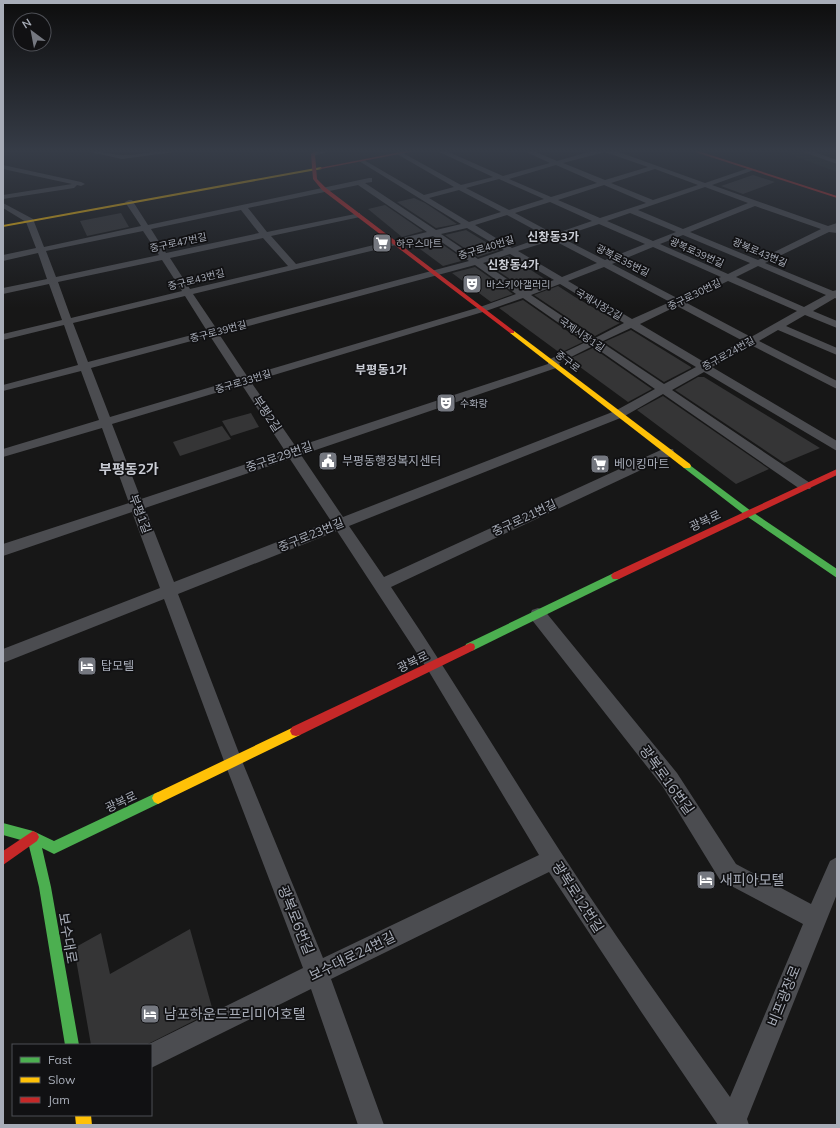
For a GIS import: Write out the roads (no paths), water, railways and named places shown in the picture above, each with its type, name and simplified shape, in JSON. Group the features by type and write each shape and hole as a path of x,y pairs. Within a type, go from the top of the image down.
{"main road":[{"path":"3,226 126,203"},
{"name":"중구로","path":"341,203 434,274 483,309 748,514 837,574"},
{"name":"광복로","path":"33,837 54,848 538,614 837,472"},
{"path":"3,829 33,837"},
{"path":"3,859 33,837"},
{"name":"보수대로","path":"33,837 45,887 72,1044"}],"street":[{"name":"부평2길","path":"129,203 244,380 434,665"},
{"path":"3,258 266,203"},
{"name":"국제시장1길","path":"389,203 805,486"},
{"name":"국제시장2길","path":"433,203 837,447"},
{"name":"광복로35번길","path":"489,203 837,386"},
{"name":"중구로43번길","path":"3,337 468,225 542,203"},
{"name":"광복로39번길","path":"557,203 837,325"},
{"name":"중구로40번길","path":"434,274 511,251 653,203"},
{"path":"755,203 834,229"},
{"name":"중구로33번길","path":"3,452 483,309 605,264 755,203"},
{"path":"3,205 30,221"},
{"path":"243,208 265,235 294,266"},
{"name":"광복로43번길","path":"630,210 836,294"},
{"name":"중구로47번길","path":"3,292 357,215"},
{"name":"부평1길","path":"30,221 233,761"},
{"name":"중구로30번길","path":"553,363 593,342 758,263 834,229"},
{"name":"중구로39번길","path":"3,388 434,274"},
{"name":"중구로24번길","path":"619,414 836,294"},
{"path":"778,326 837,352"},
{"name":"중구로29번길","path":"3,550 293,453 553,363"},
{"name":"중구로23번길","path":"3,656 619,414"},
{"name":"중구로21번길","path":"381,585 668,452"},
{"name":"광복로16번길","path":"538,614 670,780 728,872 816,919"},
{"name":"광복로12번길","path":"434,665 553,859 650,1005 733,1124"},
{"name":"광복로6번길","path":"233,761 317,973 372,1125"},
{"name":"보수대로24번길","path":"152,1056 317,973 553,859"},
{"name":"비프광장로","path":"733,1124 837,868"}],"place":[{"name":"하우스마트","path":"382,243"},
{"name":"바스키아갤러리","path":"472,284"},
{"name":"수화랑","path":"446,403"},
{"name":"부평동행정복지센터","path":"328,461"},
{"name":"베이킹마트","path":"600,464"},
{"name":"탑모텔","path":"87,666"},
{"name":"새피아모텔","path":"706,880"},
{"name":"남포하운드프리미어호텔","path":"150,1014"}],"district":[{"name":"신창동3가","path":"553,237"},
{"name":"신창동4가","path":"513,265"},
{"name":"부평동1가","path":"381,370"},
{"name":"부평동2가","path":"129,469"}]}
